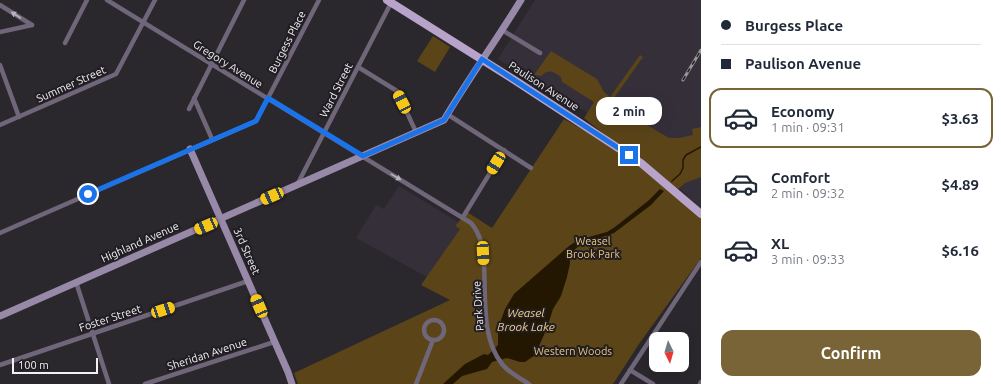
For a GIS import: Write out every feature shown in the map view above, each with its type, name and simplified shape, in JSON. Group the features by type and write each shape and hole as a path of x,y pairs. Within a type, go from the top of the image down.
{"main road":[{"name":"Paulison Avenue","path":"389,1 482,59 641,163 701,214"}],"street":[{"path":"65,43 87,0"},
{"name":"Gregory Avenue","path":"107,0 463,217"},
{"name":"Summer Street","path":"0,125 116,74 155,0"},
{"path":"189,109 244,0"},
{"name":"Burgess Place","path":"0,233 256,121 319,0"},
{"name":"Highland Avenue","path":"0,316 444,120 521,0"},
{"name":"Ward Street","path":"297,185 358,68 389,1"},
{"path":"0,5 32,25 0,32"},
{"path":"502,30 540,53"},
{"path":"0,65 19,117"},
{"path":"358,68 397,91 416,132"},
{"path":"194,98 212,139"},
{"path":"447,114 531,168"},
{"name":"3rd Street","path":"190,149 292,384"},
{"path":"463,217 504,150"},
{"name":"Park Drive","path":"463,217 471,223 478,232 482,246 487,326 492,347 502,365 529,384"},
{"path":"621,384 701,262"},
{"name":"Foster Street","path":"0,365 248,281"},
{"path":"76,282 109,384"},
{"path":"435,320 441,324 444,330 442,336 437,340 433,340 426,335 424,329 427,324 435,320"},
{"path":"416,384 433,340"},
{"name":"Sheridan Avenue","path":"145,384 274,342"},
{"path":"630,370 653,384"}],"shaded area":[{"path":"535,0 701,0 701,209 679,188 685,183 655,157 588,113 498,59"},
{"path":"399,186 458,222 455,226 460,229 427,277 356,238 376,205 384,209"}],"green space":[{"path":"433,36 450,47 435,72 417,61"},
{"name":"Weasel Brook Park","path":"551,51 597,79 604,92 610,97 640,55 643,57 614,98 618,108 669,138 679,138 693,135 692,129 701,127 701,177 685,183 675,192 701,214 701,258 639,344 613,384 298,384 294,373 450,300 421,285 460,229 455,226 467,212 492,228 564,119 638,161 584,118 594,102 562,82 561,77 553,72 546,72 541,76 534,75"}],"water":[{"name":"Weasel Brook Lake","path":"660,189 664,191 651,205 614,233 580,245 573,251 570,256 567,277 561,296 553,309 547,328 535,355 525,362 507,358 492,362 487,369 462,376 453,384 443,384 465,364 484,354 488,355 498,345 498,328 505,309 514,294 569,246 578,240 607,232 615,227 648,201"}],"waterway":[{"path":"672,181 680,174 683,168 683,160 686,155 701,147"}],"railway":[{"path":"683,80 701,50"}],"route":[{"path":"88,194 256,121 268,98 363,156 444,120 482,59 629,155"}],"park label":[{"name":"Western Woods","path":"573,351"}]}
